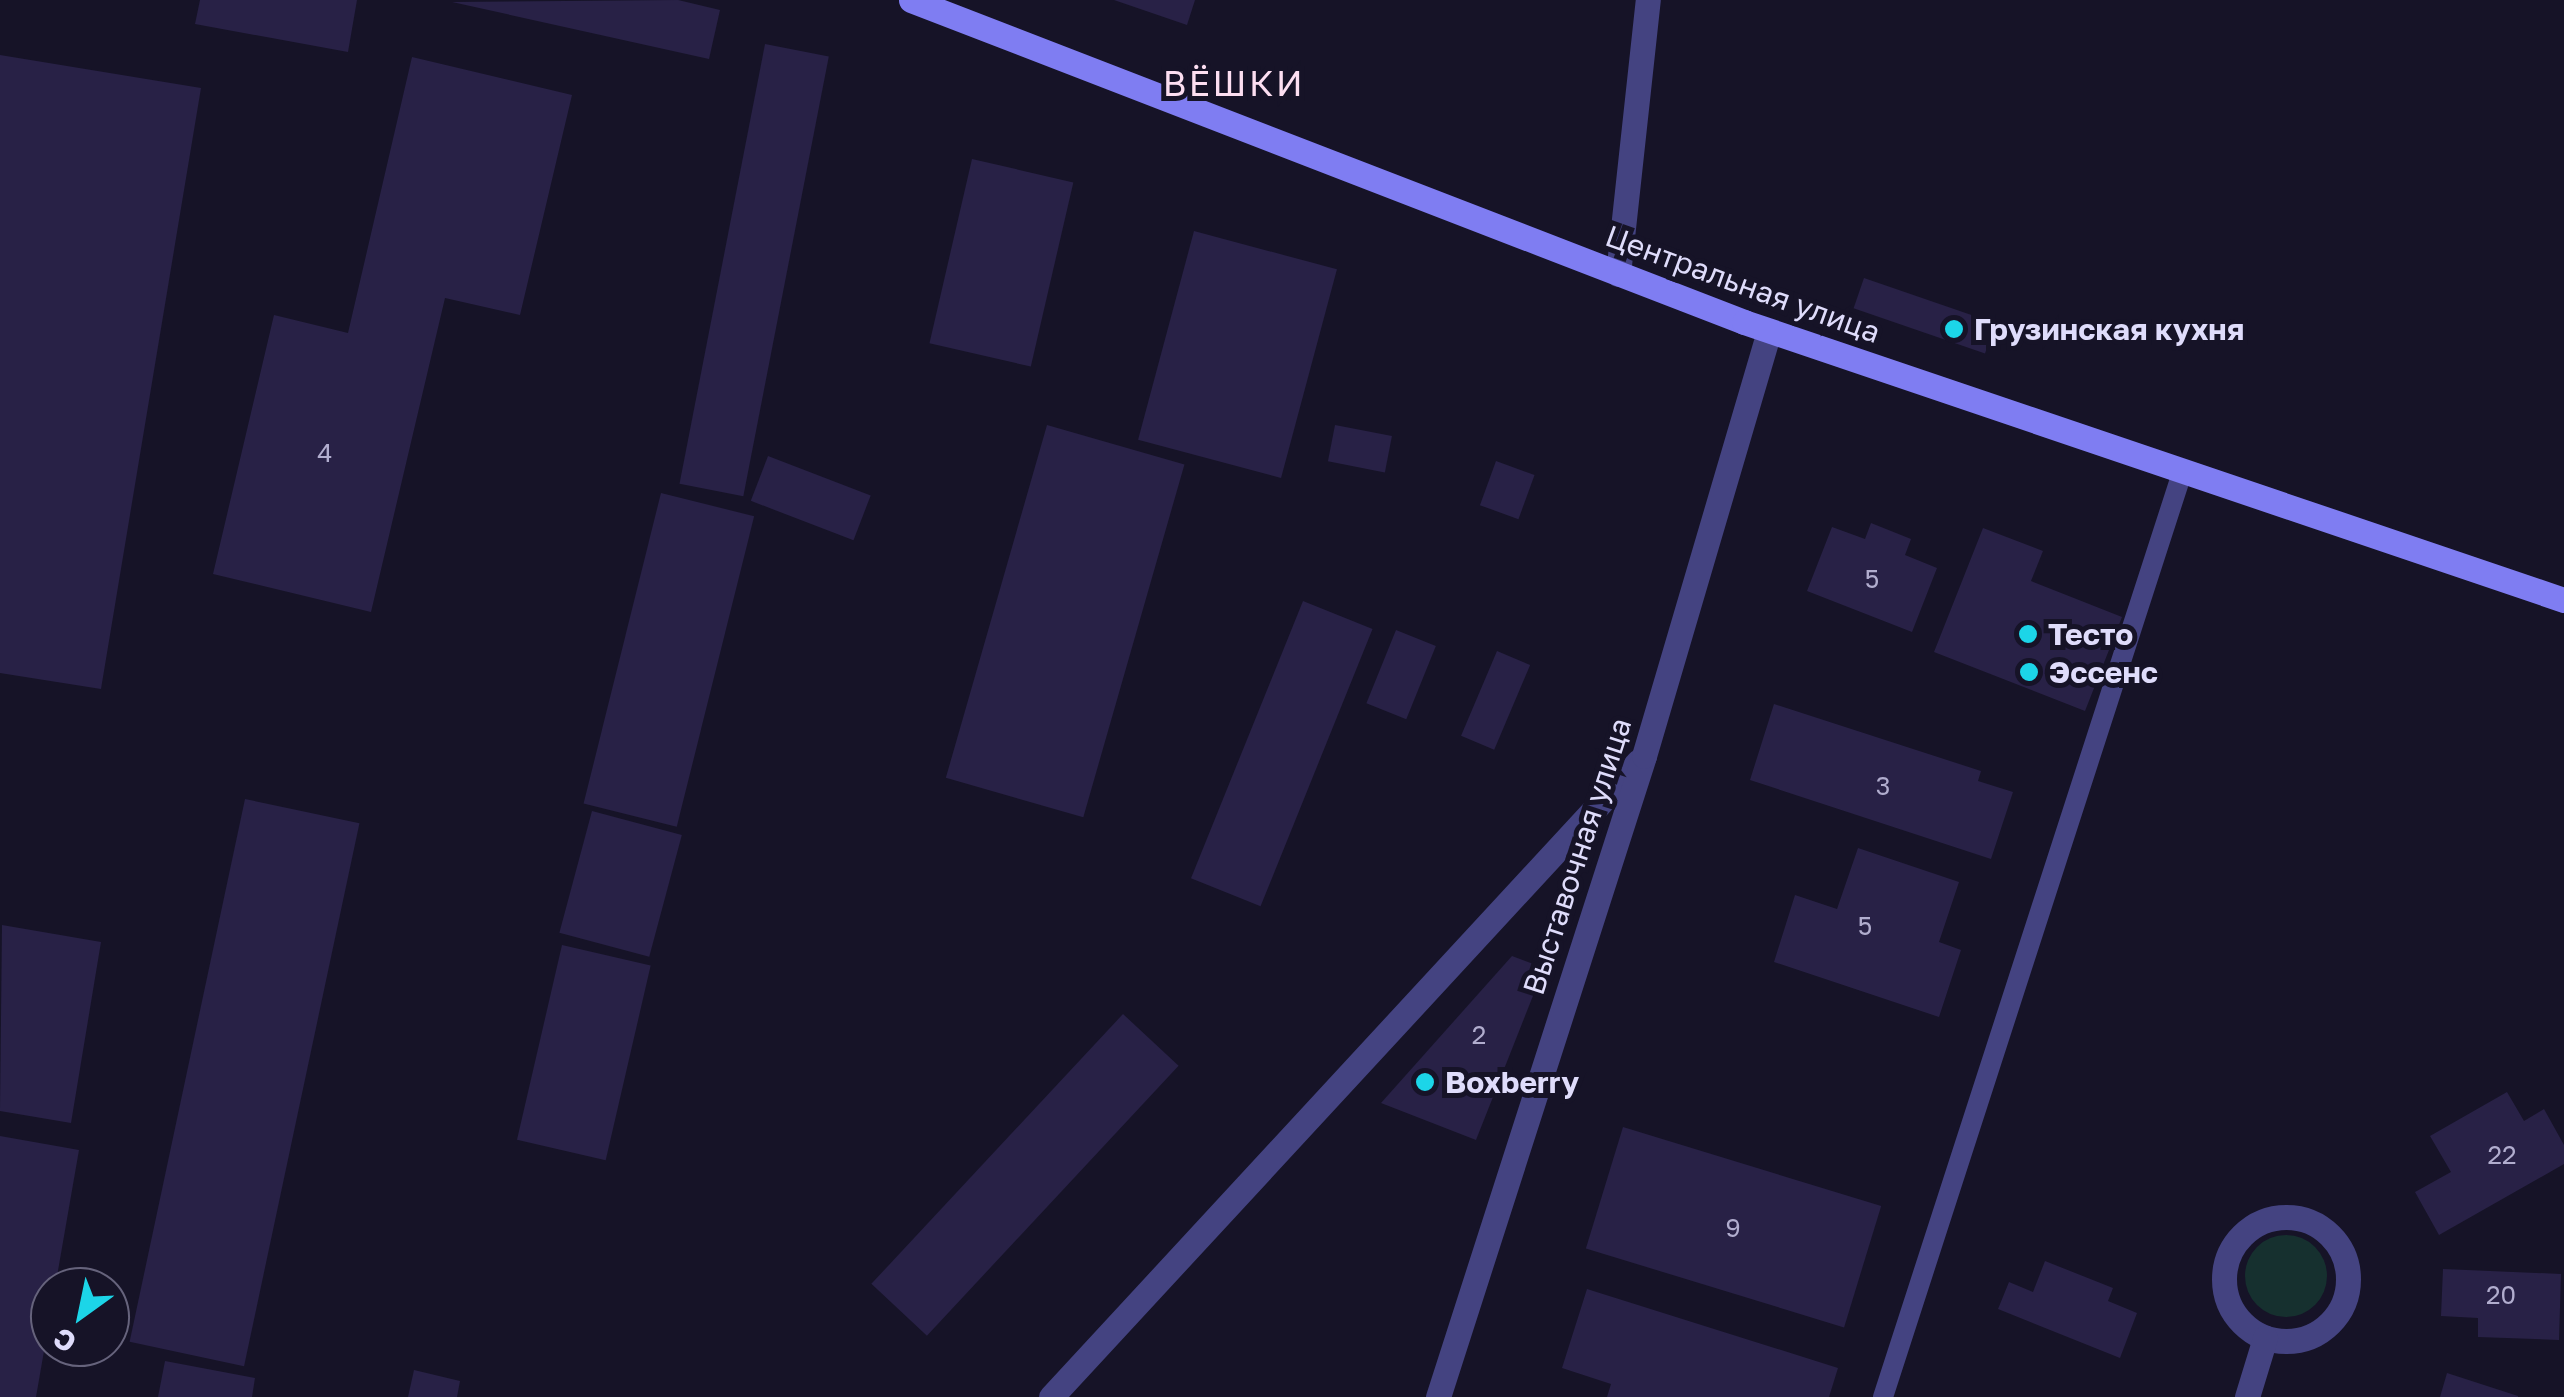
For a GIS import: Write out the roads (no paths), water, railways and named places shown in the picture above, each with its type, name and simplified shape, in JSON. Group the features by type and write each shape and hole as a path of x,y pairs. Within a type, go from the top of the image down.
{"street":[{"name":"Центральная улица","path":"911,0 1769,331 2564,600"},
{"path":"1618,274 1648,0"},
{"name":"Выставочная улица","path":"1438,1397 1644,756 1769,331"},
{"path":"1051,1397 1644,756"},
{"path":"2264,1220 2314,1222 2348,1264 2338,1315 2292,1342 2264,1338 2228,1304 2228,1254 2264,1220"},
{"path":"2246,1397 2264,1338"}],"lane":[{"path":"1882,1397 2182,470"}],"place":[{"name":"Грузинская кухня","path":"1954,329"},
{"name":"Тесто","path":"2028,634"},
{"name":"Эссенс","path":"2029,672"},
{"name":"Boxberry","path":"1425,1082"}],"district":[{"name":"ВЁШКИ","path":"1234,83"}]}
